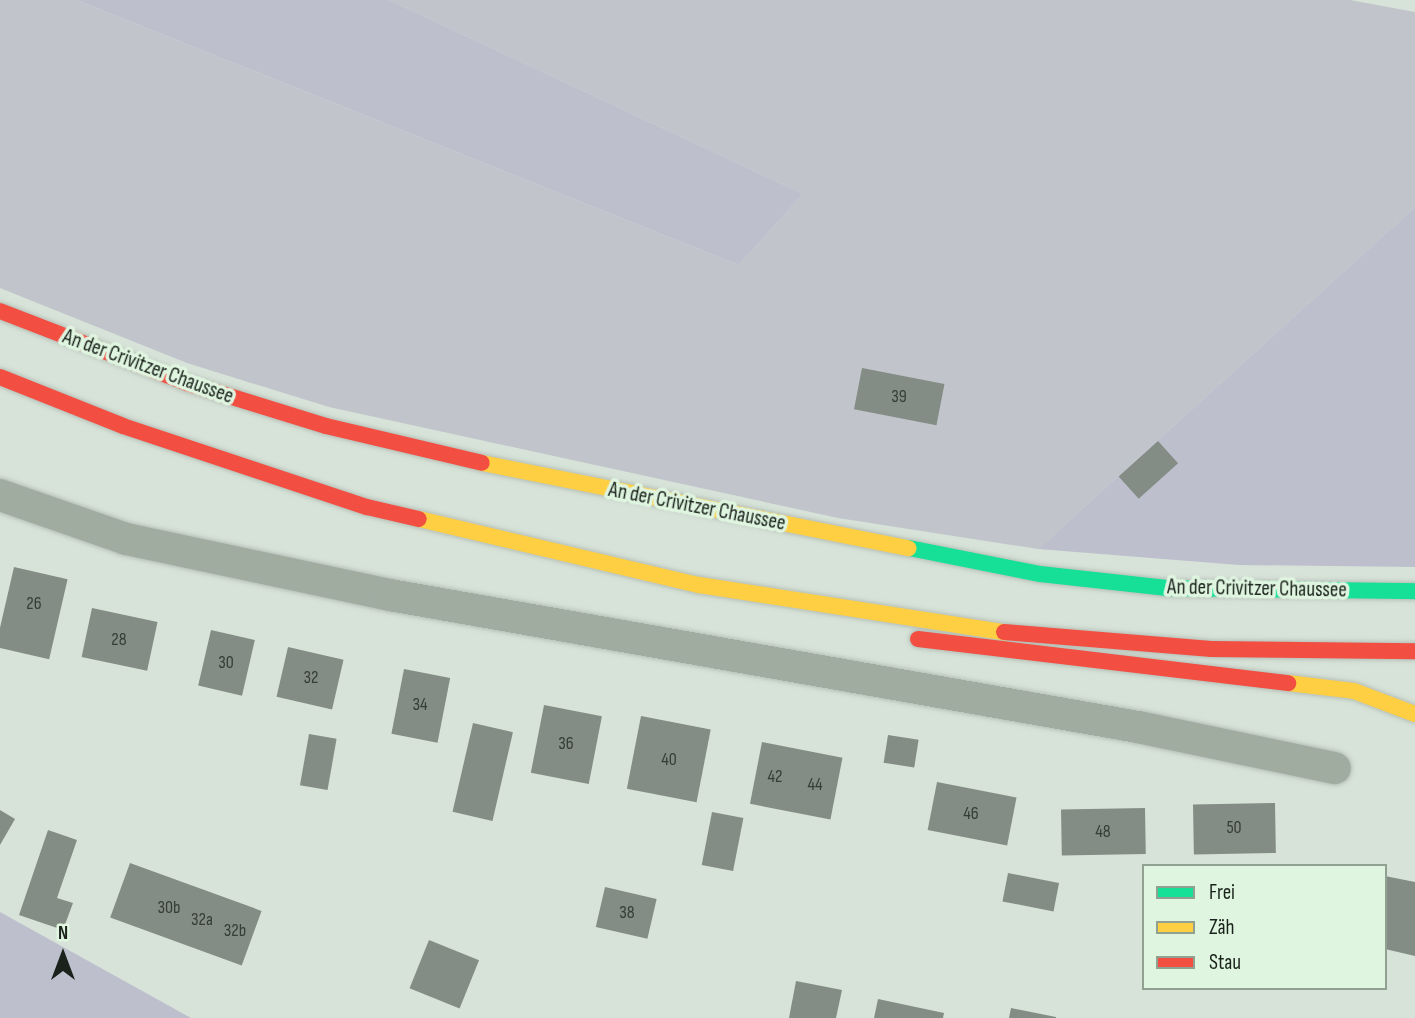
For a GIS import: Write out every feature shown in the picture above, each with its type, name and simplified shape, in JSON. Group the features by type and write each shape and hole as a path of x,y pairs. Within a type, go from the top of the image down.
{"main road":[{"name":"An der Crivitzer Chaussee","path":"0,311 187,383 326,426 561,480 1100,582 1267,592 1415,591"},
{"path":"0,377 123,426 367,507 699,584 944,625 1083,641 1211,649 1415,651"},
{"path":"699,584 801,617 839,625"},
{"path":"905,637 1354,691 1415,714"}],"street":[{"path":"0,495 126,539 390,595 1138,727 1335,768"}],"shaded area":[{"path":"0,0 77,0 739,265 803,194 389,0 1350,0 1415,12 1415,207 1038,549 838,518 329,407 187,363 0,288"},
{"path":"77,0 389,0 803,194 739,265"},
{"path":"1415,207 1415,567 1239,565 1038,549"},
{"path":"0,912 191,1018 0,1018"}],"building":[{"path":"862,368 944,384 936,425 854,409"},
{"path":"1158,441 1178,463 1139,499 1119,476"},
{"path":"14,567 68,579 49,659 0,648 0,628"},
{"path":"92,608 158,622 147,671 82,657"},
{"path":"211,630 255,640 242,696 198,686"},
{"path":"288,647 344,660 332,710 277,697"},
{"path":"404,669 450,678 438,743 391,734"},
{"path":"544,705 602,716 589,784 531,773"},
{"path":"641,716 711,730 697,802 627,789"},
{"path":"473,723 513,732 492,821 453,812"},
{"path":"309,734 337,739 328,790 300,785"},
{"path":"888,735 919,740 914,768 884,763"},
{"path":"762,742 842,758 830,819 750,804"},
{"path":"937,782 1017,797 1007,846 928,830"},
{"path":"1275,803 1276,853 1194,854 1193,804"},
{"path":"1145,808 1146,854 1062,855 1061,809"},
{"path":"0,810 15,819 0,845"},
{"path":"712,812 743,818 733,871 702,865"},
{"path":"48,830 77,840 57,898 73,903 63,930 19,915"},
{"path":"130,863 262,911 242,965 110,918"},
{"path":"1008,873 1059,883 1054,911 1002,901"},
{"path":"1387,876 1415,882 1415,956 1387,949"},
{"path":"605,887 657,899 647,939 596,927"},
{"path":"429,940 479,960 460,1008 410,988"},
{"path":"796,981 842,990 836,1018 789,1018"},
{"path":"878,999 944,1013 943,1018 874,1018"},
{"path":"1011,1008 1056,1017 1056,1018 1009,1018"}],"traffic: fast":[{"path":"909,548 1040,574 1167,588 1415,591"}],"traffic: slow":[{"path":"482,463 909,548"},
{"path":"419,519 699,585 1004,632"},
{"path":"1288,683 1354,691 1415,714"}],"traffic: jam":[{"path":"0,311 187,383 326,426 482,463"},
{"path":"0,377 123,426 367,507 419,519"},
{"path":"1004,632 1211,649 1415,651"},
{"path":"918,639 1288,683"}]}
